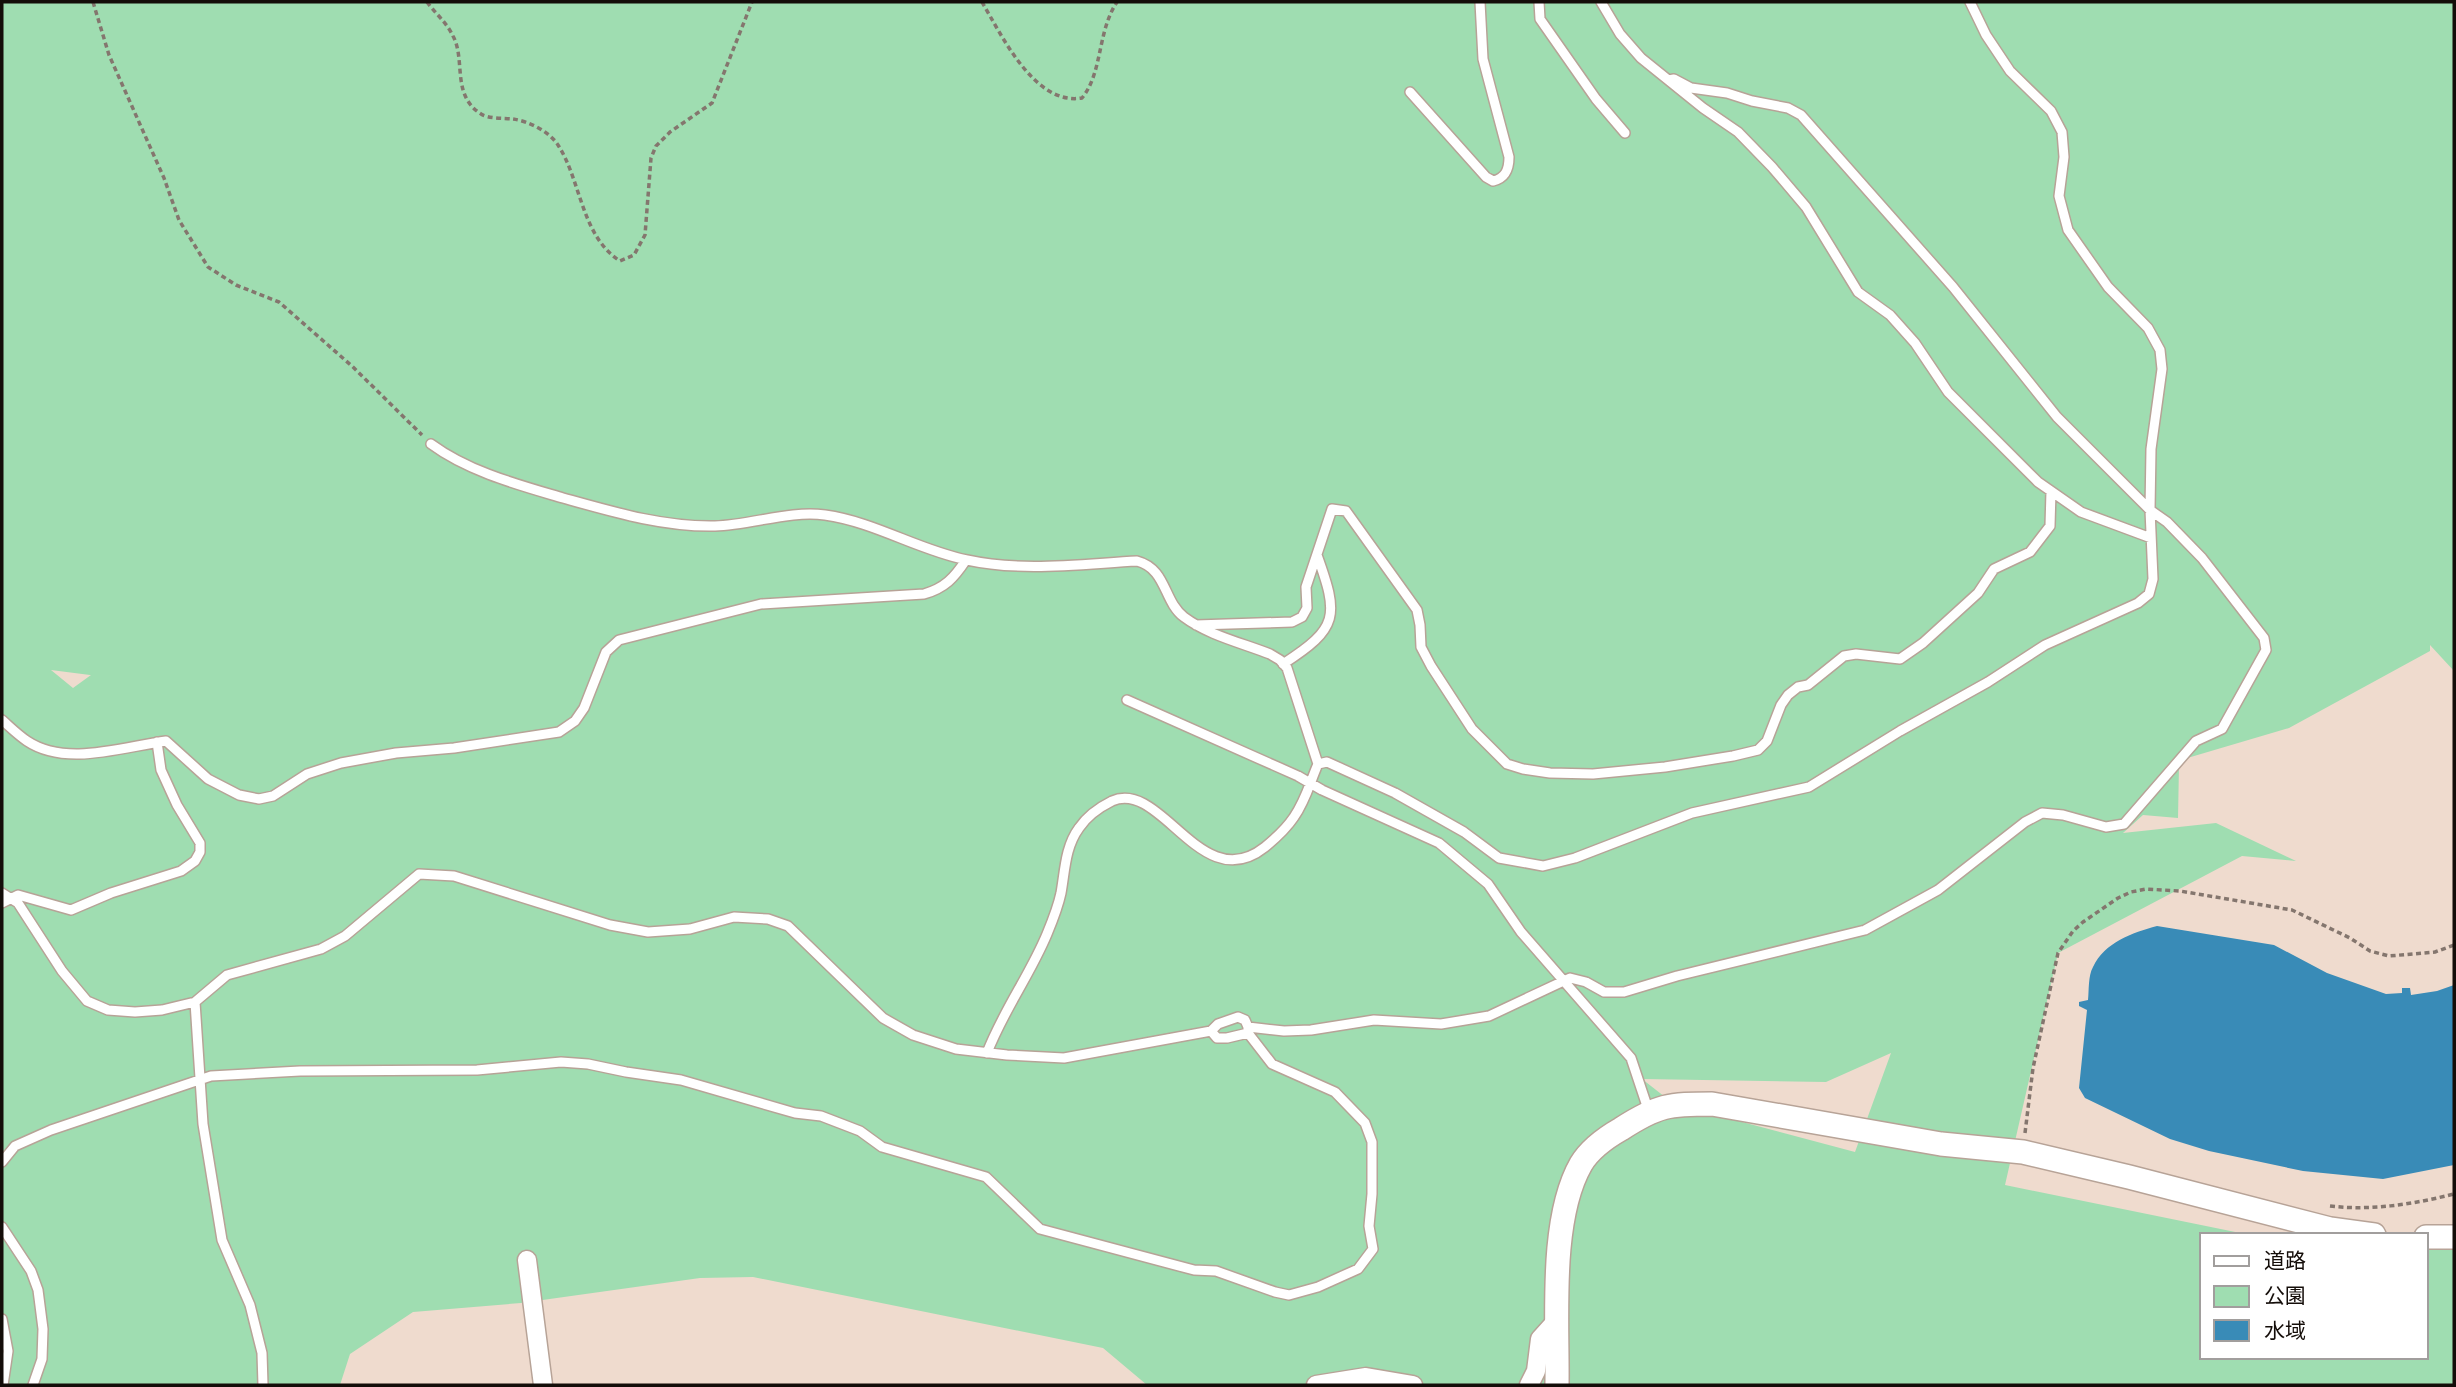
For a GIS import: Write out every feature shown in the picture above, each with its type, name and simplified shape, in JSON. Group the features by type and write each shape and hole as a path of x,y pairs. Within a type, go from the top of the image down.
{"street":[{"path":"1557,1385 1559,1243 1568,1193 1582,1162 1606,1138 1648,1112 1674,1104 1712,1104 1941,1144 2023,1152 2330,1229 2359,1233"},
{"path":"2428,1237 2454,1237"},
{"path":"527,1259 543,1385"},
{"path":"1529,1385 1536,1371 1541,1339 1558,1319"},
{"path":"1316,1385 1366,1377 1413,1385"}],"lane":[{"path":"1410,92 1486,177 1493,181 1500,179 1508,169 1509,157 1483,59 1480,2"},
{"path":"1539,2 1540,19 1596,99 1625,133"},
{"path":"1601,2 1620,34 1641,58 1703,108 1738,132 1772,167 1806,207 1858,292 1890,314 1915,343 1948,392 2038,482 2081,512 2151,538"},
{"path":"1318,764 1327,762 1339,766 1395,793 1464,832 1500,858 1543,866 1575,858 1692,813 1809,787 1900,731 1989,682 2045,645 2138,603 2149,594 2153,579 2151,449 2162,369 2161,350 2148,328 2108,287 2068,230 2059,196 2064,157 2062,132 2051,111 2010,71 1986,35 1970,2"},
{"path":"1211,1031 1217,1038 1227,1038 1248,1030 1311,1030 1374,1020 1441,1024 1489,1016 1570,978 1586,982 1604,992 1624,992 1677,976 1865,930 1938,890 2025,822 2042,813 2063,815 2106,827 2124,824 2196,741 2222,729 2266,650 2264,638 2202,558 2057,417 1953,286 1801,115 1788,108 1727,93 1690,88 1674,79 1669,80"},
{"path":"431,444 448,456 501,478 631,517 715,526 760,522 810,513 854,520 942,554 988,564 1047,566 1137,561 1148,564 1155,571 1181,615 1195,625 1270,654 1287,668 1318,764 1306,797 1294,818 1279,836 1257,853 1234,862 1213,857 1149,807 1133,799 1115,800 1093,812 1079,828 1066,856 1060,896 1048,933 987,1053"},
{"path":"1195,625 1292,622 1302,617 1307,608 1306,587 1332,509 1346,510 1417,610 1421,648 1472,729 1507,764 1550,774 1593,774 1702,762 1758,750 1767,741 1781,705 1788,695 1798,687 1808,685 1844,656 1856,654 1900,659 1923,643 1978,593 1994,569 2030,552 2050,526 2051,491"},
{"path":"1283,664 1309,647 1331,620 1327,583 1317,555"},
{"path":"2,720 28,742 71,755 166,741 208,779 239,795 258,799 273,796 307,774 341,763 396,753 454,748 559,732 575,721 584,708 606,652 619,640 761,604 924,594 940,590 953,579 966,560"},
{"path":"1127,700 1298,776 1439,843 1488,884 1521,932 1631,1058 1648,1112"},
{"path":"6,901 18,895 71,910 111,892 181,871 195,861 200,852 200,843 177,805 162,770 157,742"},
{"path":"2,1162 15,1146 51,1130 211,1076 300,1071 493,1069 561,1062 681,1080 795,1113 821,1116 860,1130 882,1147 986,1177 1040,1229 1194,1270 1216,1271 1275,1292 1289,1295 1318,1287 1358,1269 1373,1249 1369,1226 1372,1142 1365,1123 1335,1092 1272,1064 1248,1030 1245,1020 1238,1017 1218,1024 1211,1031 1065,1058 956,1049 913,1035 883,1018 788,926 768,919 734,918 690,929 648,932 610,925 454,876 419,874 345,936 321,949 227,975 195,1002 162,1010 108,1010 87,1001 62,971 18,903 6,901"},
{"path":"2,893 6,901"},
{"path":"195,1002 204,1124 222,1240 250,1305 262,1353 264,1385"},
{"path":"2,1227 31,1271 38,1290 43,1329 42,1359 33,1385"},
{"path":"2,1318 8,1351 3,1385"}],"path":[{"path":"93,2 109,55 160,168 179,220 208,267 236,285 279,302 353,367 431,444"},
{"path":"427,2 454,36 464,92 471,105 483,115 517,120 536,127 558,144 600,241 609,254 620,261 634,255 645,235 651,158 656,146 670,132 712,103 752,2"},
{"path":"982,2 1022,66 1043,88 1069,100 1082,98 1089,89 1106,21 1117,2"},
{"path":"2023,1152 2033,1068 2058,953 2073,931 2118,898 2146,889 2179,891 2292,910 2350,938 2370,951 2389,956 2435,952 2454,945"},
{"path":"2321,1205 2348,1208 2387,1206 2454,1194"}],"green space":[{"path":"2,2 2454,2 2454,671 2430,645 2430,651 2289,728 2184,759 2179,765 2178,818 2143,815 2123,833 2216,823 2296,861 2242,856 2058,953 2005,1185 2240,1233 2200,1233 2200,1359 2428,1359 2428,1248 2454,1245 2454,1385 1147,1385 1103,1348 753,1277 700,1278 521,1303 413,1312 350,1354 340,1385 2,1385","holes":["51,670 90,675 73,688","1891,1053 1855,1152 1674,1104 1642,1079 1826,1082"]}],"water":[{"path":"2157,926 2274,945 2327,973 2386,994 2402,993 2402,988 2410,988 2411,995 2454,985 2454,1165 2383,1179 2303,1171 2209,1151 2170,1139 2085,1098 2079,1088 2087,1010 2079,1006 2079,1002 2088,1000 2091,971 2098,958 2112,945 2129,935"}]}
